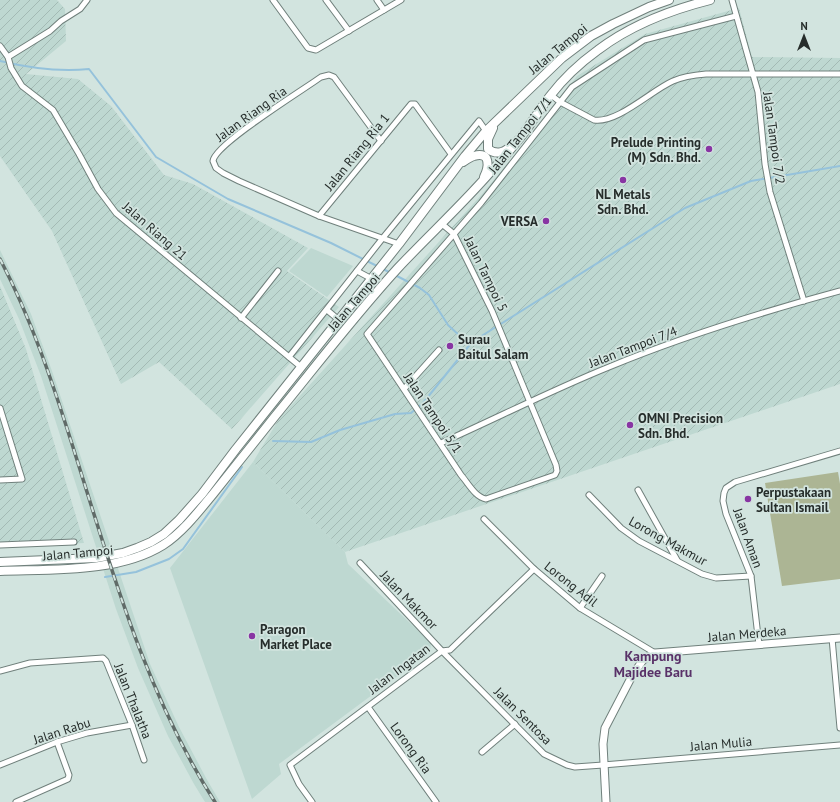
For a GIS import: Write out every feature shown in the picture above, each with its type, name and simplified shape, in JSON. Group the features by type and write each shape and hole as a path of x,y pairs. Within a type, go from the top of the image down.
{"main road":[{"name":"Jalan Tampoi","path":"0,562 96,558 130,550 152,542 164,534 179,520 202,494 372,279 458,164 486,131 562,58 591,36 641,10 669,0"},
{"name":"Jalan Tampoi","path":"0,571 97,566 126,561 144,555 173,538 206,502 309,373 363,309 398,269 482,182 520,139 550,95 574,69 597,50 617,37 653,18 693,4 710,0"},
{"path":"499,118 488,139 488,149 495,153 504,151 520,139"},
{"path":"458,164 476,155 486,158 488,160 488,167 482,182"}],"street":[{"path":"8,59 80,9 87,0"},
{"path":"273,0 308,48 316,50 401,0"},
{"path":"326,0 349,31"},
{"path":"377,0 384,10"},
{"name":"Jalan Tampoi 7/2","path":"732,0 758,92 765,164 770,192 804,300"},
{"name":"Jalan Tampoi 7/1","path":"367,334 490,192 572,87 644,40 736,16"},
{"name":"Jalan Riang 21","path":"0,46 22,86 53,110 80,154 98,189 116,213 301,367"},
{"path":"550,95 560,102 594,120 599,121 612,118 672,81 688,76 753,73 840,74"},
{"name":"Jalan Riang Ria","path":"381,141 334,77 329,75 321,77 240,133 217,152 213,161 216,168 223,173 319,216 399,244"},
{"name":"Jalan Riang Ria 1","path":"319,216 413,103 451,154"},
{"path":"289,357 382,239 479,121 486,131"},
{"path":"482,182 490,192"},
{"name":"Jalan Tampoi 5","path":"442,224 454,234 496,320 556,465 557,471 555,475 486,499"},
{"path":"241,318 278,271"},
{"path":"357,271 372,279"},
{"name":"Jalan Tampoi 7/4","path":"441,443 530,402 644,354 716,328 804,300 840,291"},
{"path":"326,310 339,320"},
{"name":"Jalan Tampoi 5/1","path":"367,334 423,419 475,493 481,498 486,499"},
{"path":"404,390 439,350"},
{"path":"0,408 22,479 0,480"},
{"name":"Jalan Aman","path":"759,645 751,576 726,514 723,501 726,488 742,479 840,451"},
{"path":"638,490 678,561"},
{"name":"Lorong Makmur","path":"589,495 621,528 639,541 702,574 716,578 751,576"},
{"name":"Lorong Adil","path":"484,519 534,569 580,608 655,653"},
{"path":"0,545 74,542"},
{"name":"Jalan Makmor","path":"360,563 442,651"},
{"name":"Jalan Ingatan","path":"312,802 299,784 290,765 442,651 450,650 534,569"},
{"path":"580,608 602,576"},
{"path":"836,638 840,728"},
{"name":"Jalan Merdeka","path":"655,653 836,638"},
{"name":"Jalan Sentosa","path":"442,651 544,754 555,761 575,767 603,765"},
{"path":"606,802 603,765 603,734 609,718 638,667 643,660 655,653"},
{"name":"Jalan Thalatha","path":"0,671 30,664 103,658 106,661 132,724 144,760"},
{"name":"Lorong Ria","path":"368,707 436,802"},
{"name":"Jalan Rabu","path":"0,765 57,742 87,733 132,724"},
{"path":"482,752 515,724"},
{"path":"16,802 68,779 69,775 57,742"},
{"name":"Jalan Mulia","path":"603,765 840,745"}],"shaded area":[{"path":"0,0 57,0 65,9 66,41 26,74 78,79 111,106 164,175 193,184 308,248 287,271 339,307 232,429 159,362 121,384 52,231 0,156"},
{"path":"739,8 752,57 840,58 840,384 345,552 253,462 279,419 483,193 528,139 577,76 645,34"},
{"path":"311,248 353,266 327,297 289,271"},
{"path":"0,250 31,314 52,371 150,664 179,727 220,802 205,802 168,736 138,668 116,609 41,376 19,319 0,279"},
{"path":"0,286 26,349 84,543 0,548"},
{"path":"253,462 345,552 348,564 431,643 430,652 279,764 281,774 252,799 170,568"}],"green space":[{"path":"838,472 840,484 840,579 782,586 765,483"}],"waterway":[{"path":"0,61 44,69 89,69 156,157 228,199 331,243 379,267"},
{"path":"273,441 311,442 340,430 395,414 411,413 423,403 472,342 685,208 751,181 840,166"},
{"path":"383,269 391,273"},
{"path":"395,275 420,288 429,295 448,325 461,337 472,342"},
{"path":"105,577 136,572 169,559 183,549 242,467"}],"railway":[{"path":"0,259 22,304 49,373 116,583 149,673 190,760 215,802"}],"place":[{"name":"Prelude Printing (M) Sdn. Bhd.","path":"709,149"},
{"name":"NL Metals Sdn. Bhd.","path":"623,180"},
{"name":"VERSA","path":"546,221"},
{"name":"Surau Baitul Salam","path":"450,346"},
{"name":"OMNI Precision Sdn. Bhd.","path":"630,425"},
{"name":"Perpustakaan Sultan Ismail","path":"748,499"},
{"name":"Paragon Market Place","path":"252,636"}],"district":[{"name":"Kampung Majidee Baru","path":"653,664"}]}
